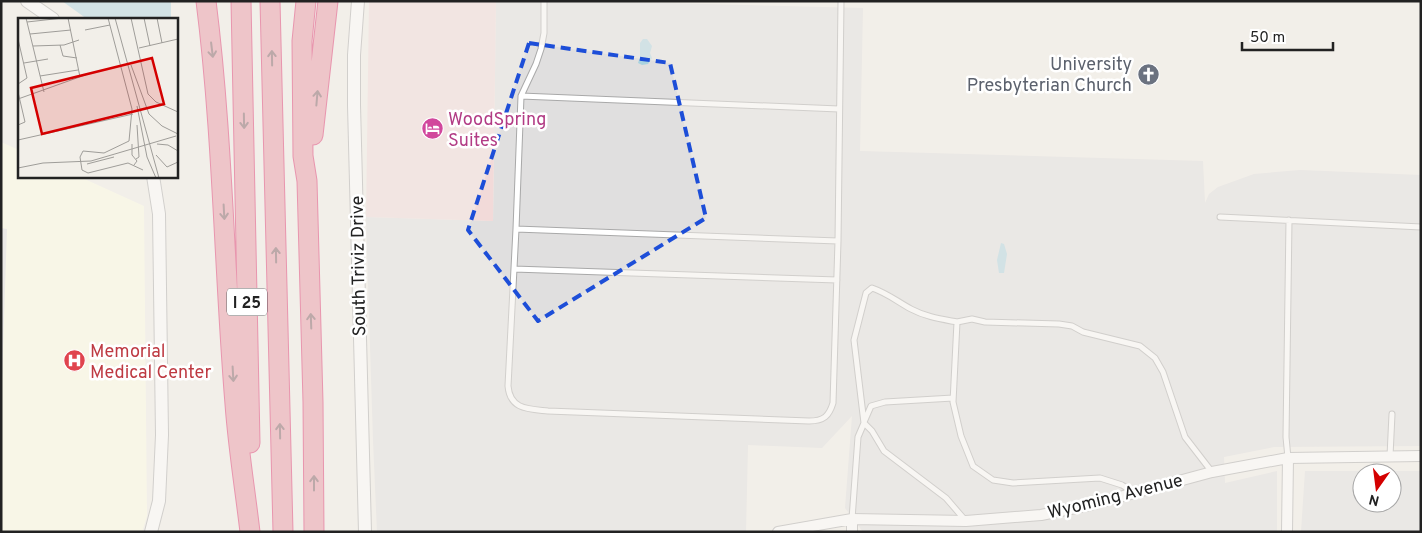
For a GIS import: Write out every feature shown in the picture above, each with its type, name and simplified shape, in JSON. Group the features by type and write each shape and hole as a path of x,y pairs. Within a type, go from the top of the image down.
{"highway":[{"path":"206,1 214,66 219,133 235,405 251,532"},
{"name":"I 25","path":"241,1 251,532"},
{"name":"I 25","path":"270,1 283,532"},
{"path":"306,1 302,41 303,156 307,181 313,402 314,532"},
{"path":"307,181 328,1"}],"street":[{"path":"27,1 52,18"},
{"name":"South Triviz Drive","path":"358,1 354,55 354,105 365,532"},
{"path":"151,532 159,501 162,435 159,214 153,178"},
{"name":"Wyoming Avenue","path":"778,532 852,519 966,521 1041,515 1135,494 1212,472 1288,458 1421,456"},
{"path":"1287,532 1288,458"},
{"path":"852,519 852,532"}],"lane":[{"path":"544,1 544,33 541,49 521,96 509,395 525,408 548,411 810,421 824,419 830,412 833,403 838,241 841,1"},
{"path":"521,96 839,108"},
{"path":"1220,217 1421,227"},
{"path":"1288,458 1286,437 1289,220"},
{"path":"516,229 838,241"},
{"path":"514,269 837,280"},
{"path":"966,521 946,498 884,451 872,431 864,423 854,340 866,293 872,288 882,291 911,309 932,318 957,322 972,319 985,322 1059,324 1140,346 1155,358 1163,372 1185,437 1212,472"},
{"path":"957,322 953,398 961,436 973,466 994,480 1013,483 1100,478 1122,485 1135,494"},
{"path":"852,519 858,437 871,406 886,402 953,398"},
{"path":"1390,457 1392,414"}],"highlighted area":[{"path":"529,43 670,63 706,218 538,321 468,230"}],"shaded area":[{"path":"369,1 496,1 493,221 366,217"},
{"path":"496,1 586,1 863,8 860,151 1203,161 1205,203 1209,194 1218,187 1254,174 1300,170 1421,175 1421,446 1274,447 1224,457 1225,483 1277,471 1277,532 863,532 845,508 852,416 822,448 748,445 746,532 377,532 366,217 493,221"},
{"name":"Memorial Medical Center","path":"1,142 18,150 18,178 82,178 144,206 147,516 142,532 1,532"},
{"path":"1,228 7,229 1,410"},
{"path":"1305,471 1352,471 1352,513 1402,513 1402,471 1421,471 1421,532 1301,532"}],"water":[{"path":"62,1 171,1 171,18 86,18"},
{"path":"643,39 647,39 652,46 650,53 652,58 648,64 642,65 638,63 640,43"},
{"path":"1001,243 1004,244 1007,254 1004,273 999,273 997,260"}],"place":[{"name":"University Presbyterian Church","path":"1148,74"},
{"name":"WoodSpring Suites","path":"432,129"},
{"name":"Memorial Medical Center","path":"74,361"}]}
